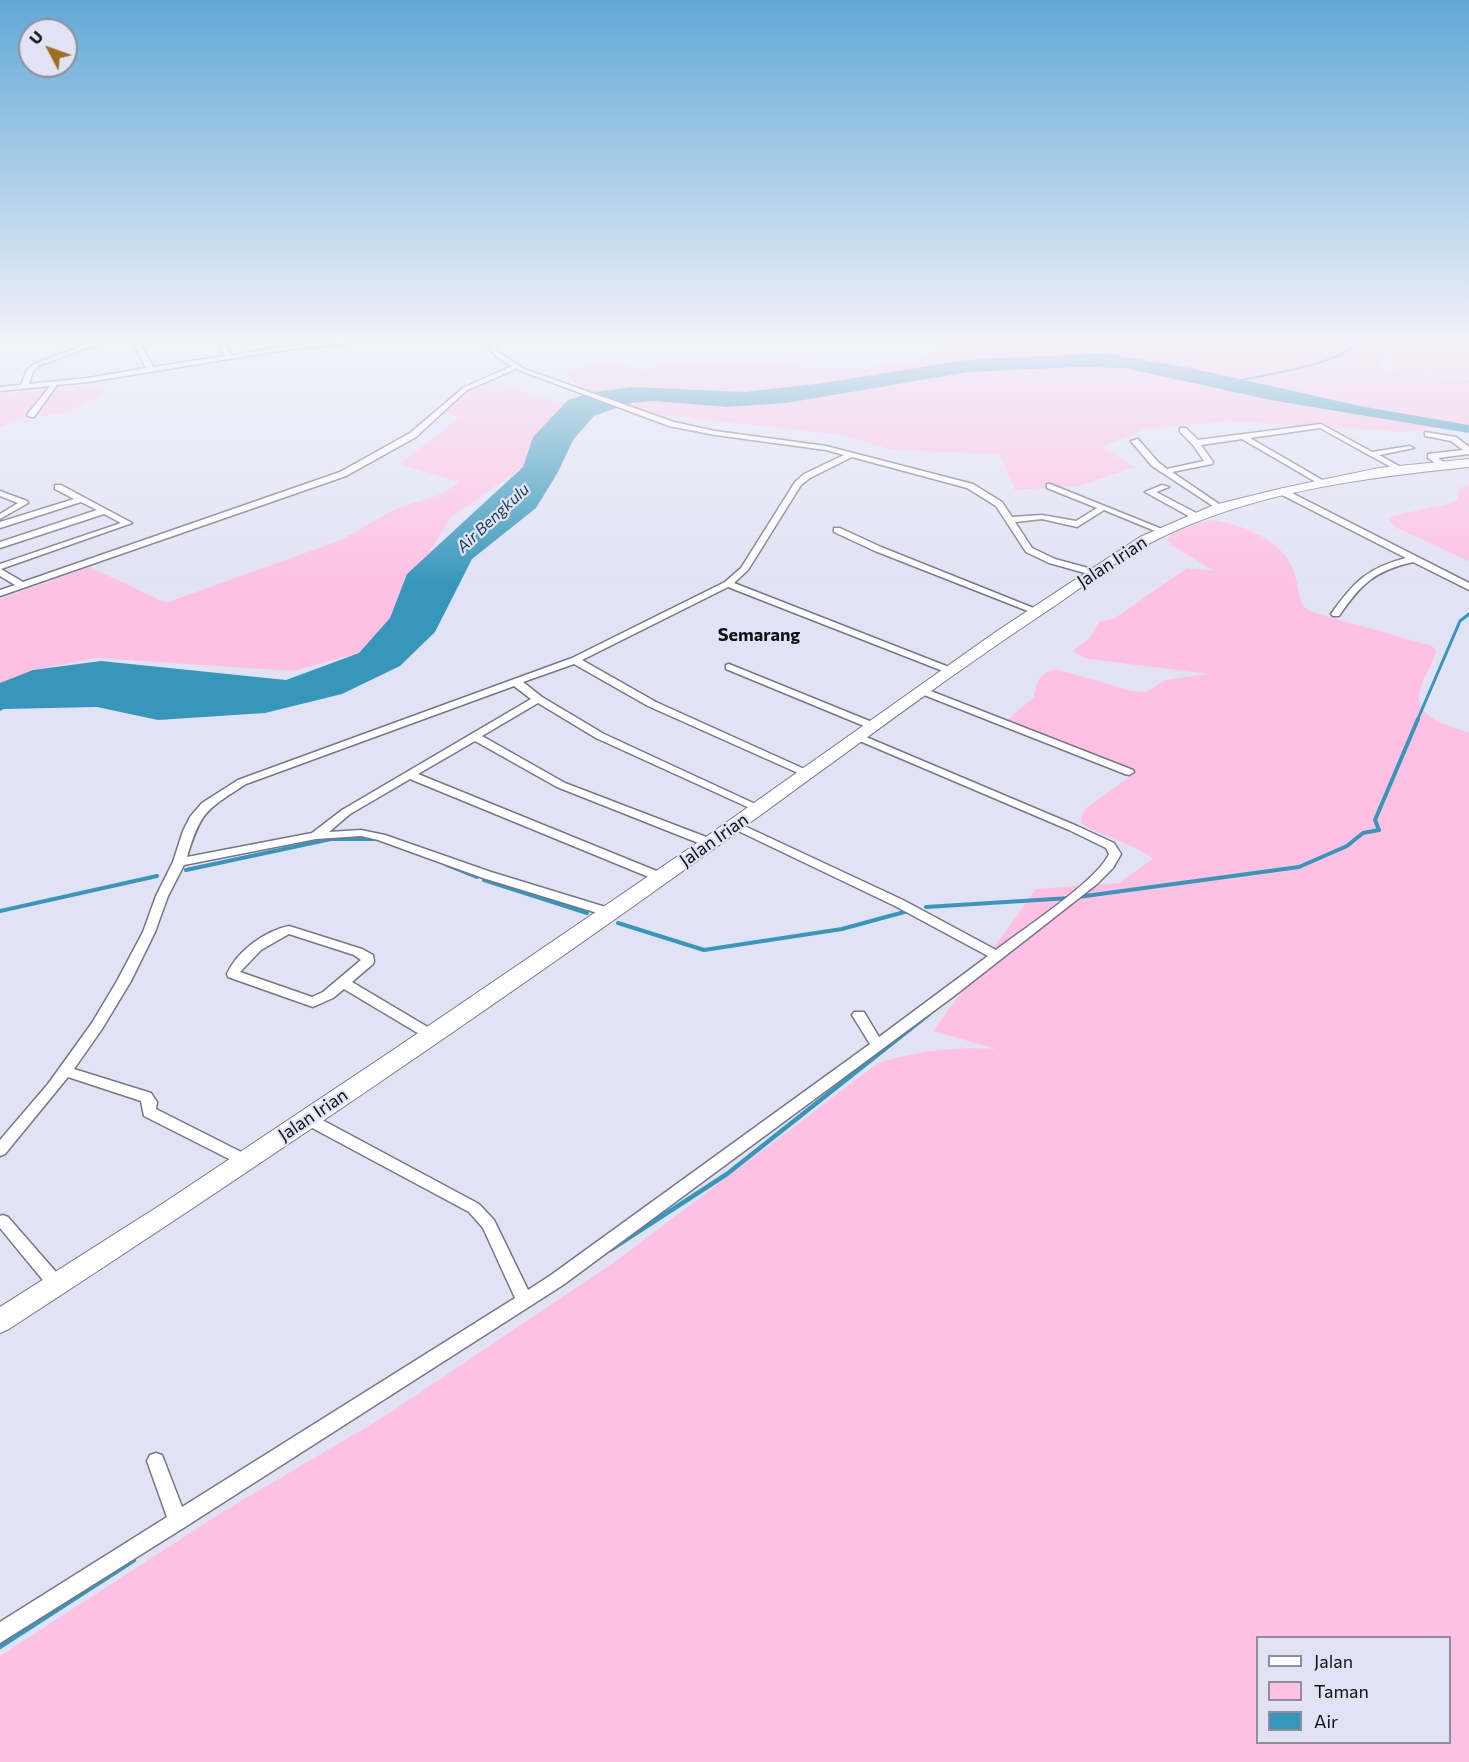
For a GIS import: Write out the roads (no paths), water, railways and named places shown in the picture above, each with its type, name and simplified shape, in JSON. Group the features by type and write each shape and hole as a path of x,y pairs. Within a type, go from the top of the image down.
{"main road":[{"name":"Jalan Irian","path":"0,1321 308,1119 710,843 1036,611 1163,531 1219,508 1321,483 1398,469 1469,463"}],"street":[{"path":"0,593 343,474 388,452 430,420"},
{"path":"660,420 697,430 798,443 852,454 970,486 999,504 1023,543 1035,554 1096,573"},
{"path":"1197,443 1321,426 1398,469"},
{"path":"1166,471 1207,464 1209,461 1197,443 1183,430"},
{"path":"1214,432 1226,440"},
{"path":"1428,434 1453,439 1469,451"},
{"path":"1245,438 1321,483"},
{"path":"1135,441 1155,464 1219,508"},
{"path":"1372,454 1410,448"},
{"path":"1444,465 1431,456 1469,451"},
{"path":"0,1150 26,1122 65,1071 124,981 179,862 189,831 196,817 206,805 231,788 575,660 728,584 744,570 802,480 852,454"},
{"path":"1050,486 1163,531"},
{"path":"0,567 128,523 58,487"},
{"path":"1165,487 1149,492 1197,517"},
{"path":"1283,492 1469,587"},
{"path":"0,493 24,503 0,517"},
{"path":"0,525 81,499"},
{"path":"1010,519 1042,517 1076,524 1102,508"},
{"path":"0,545 104,510"},
{"path":"837,530 878,549 1036,611"},
{"path":"1336,614 1356,585 1374,570 1414,559"},
{"path":"0,572 22,585"},
{"path":"728,584 951,670"},
{"path":"575,660 662,709 807,774"},
{"path":"0,1634 557,1280 1074,897 1110,863 1115,854 1110,846 729,667"},
{"path":"516,682 538,699 600,736 758,808"},
{"path":"923,691 1129,772"},
{"path":"315,836 336,818 538,699"},
{"path":"474,736 561,785 710,843"},
{"path":"408,774 488,810 543,829 660,877"},
{"path":"735,825 899,903 996,955"},
{"path":"179,862 315,836 361,833 381,837 487,875 608,912"},
{"path":"289,930 358,952 368,958 367,962 343,982 322,999 310,1002 233,972 244,958 276,933 289,930"},
{"path":"343,982 431,1035"},
{"path":"859,1015 877,1045"},
{"path":"65,1071 146,1097 150,1102 148,1112 246,1161"},
{"path":"308,1119 474,1208 489,1224 524,1300"},
{"path":"3,1221 57,1285"},
{"path":"156,1461 178,1521"}],"water":[{"name":"Air Bengkulu","path":"549,420 590,420 573,440 558,472 536,508 472,559 435,632 400,666 342,694 265,713 158,720 97,707 4,709 0,711 0,683 33,670 101,661 286,680 359,653 390,618 407,574 523,467 533,437"},
{"path":"1392,420 1442,420 1469,425 1469,433"}],"waterway":[{"path":"1417,721 1460,621 1469,614"},
{"path":"1078,897 1299,867 1347,846 1363,833 1379,830 1375,820 1418,719"},
{"path":"186,870 331,839 378,839"},
{"path":"447,865 477,877"},
{"path":"0,911 157,876"},
{"path":"484,880 587,913"},
{"path":"926,907 1070,898"},
{"path":"618,923 704,950 842,929 908,911"},
{"path":"610,1250 727,1174 929,1014"},
{"path":"0,1646 133,1560"}],"district":[{"name":"Semarang","path":"759,635"}]}
